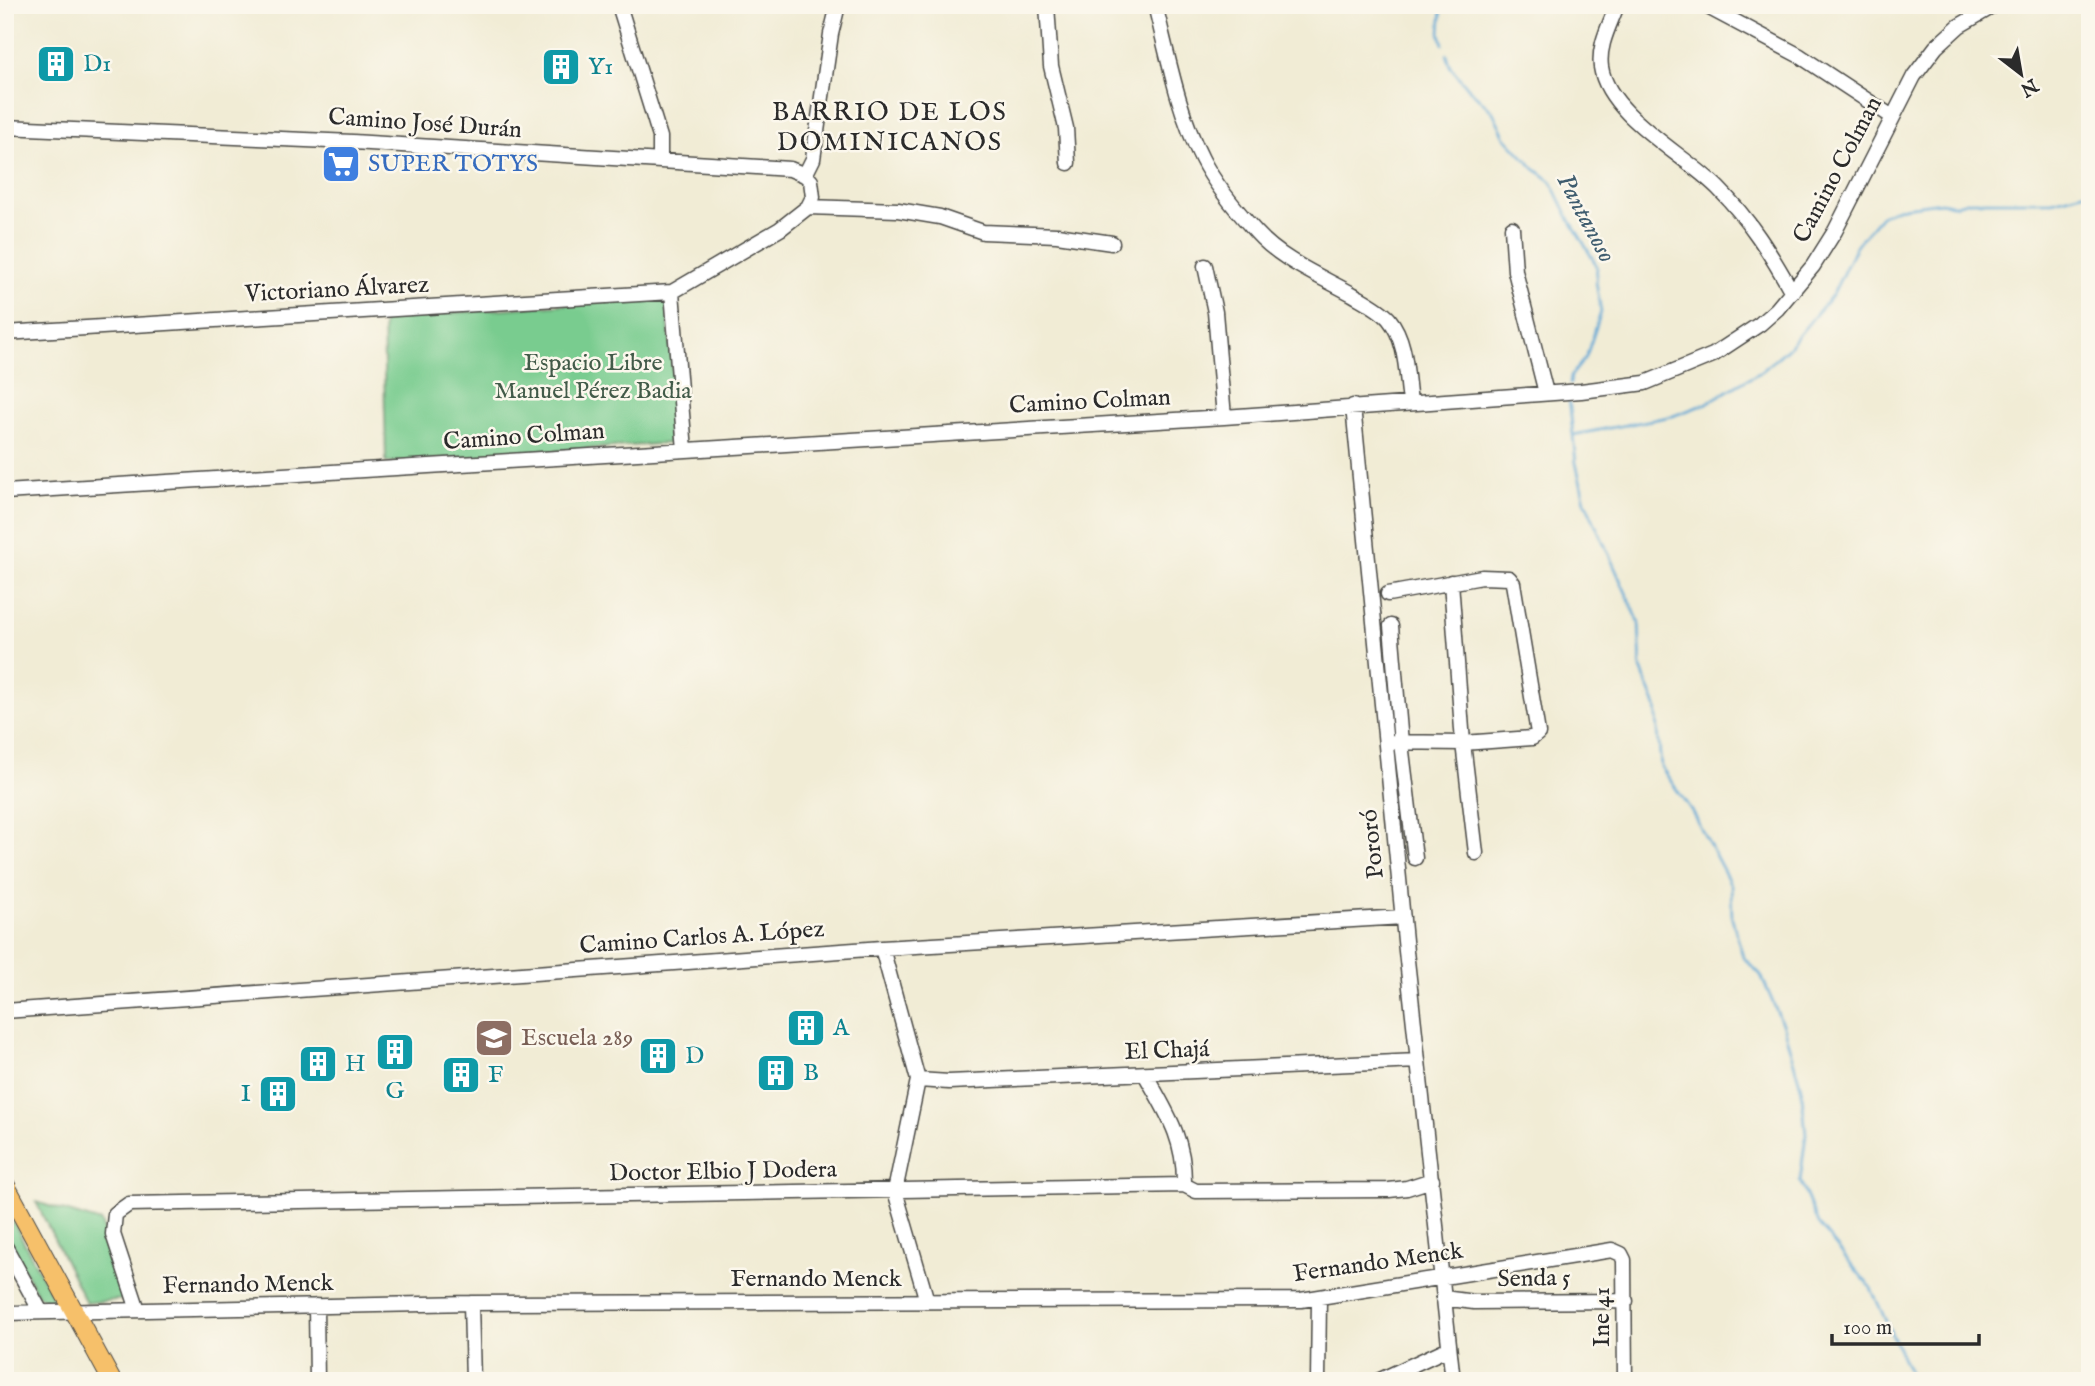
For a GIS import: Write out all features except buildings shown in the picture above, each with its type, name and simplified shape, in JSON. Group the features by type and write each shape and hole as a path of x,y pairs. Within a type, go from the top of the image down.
{"main road":[{"path":"5,1184 112,1381"}],"street":[{"path":"619,5 660,137 660,160"},
{"path":"685,450 672,292 780,229 808,207 813,189 804,175 813,159 831,34 838,5"},
{"path":"1047,5 1054,88 1066,128 1068,163"},
{"path":"1155,5 1185,116 1201,157 1216,184 1257,233 1286,257 1375,308 1390,320 1403,353 1410,401"},
{"path":"1617,5 1602,52 1601,68 1618,105 1690,162 1735,206 1764,243 1792,292"},
{"path":"1704,5 1800,56 1891,116"},
{"name":"Camino Colman","path":"5,492 1224,417 1645,383 1697,363 1760,324 1792,292 1835,231 1891,116 1914,76 1936,47 1959,26 1994,5"},
{"name":"Camino José Durán","path":"5,127 260,137 660,160 790,169 804,175"},
{"path":"808,207 898,210 940,216 983,232 1057,235 1112,243"},
{"path":"1512,228 1515,271 1546,393"},
{"path":"1205,265 1215,312 1224,417"},
{"name":"Victoriano Álvarez","path":"5,333 672,292"},
{"name":"Pororó","path":"1353,406 1393,743 1403,917 1453,1381"},
{"path":"1388,594 1451,582 1505,577 1513,583 1539,724 1538,733 1532,738 1463,743 1393,743"},
{"path":"1451,582 1463,743 1476,853"},
{"path":"1391,626 1393,743 1415,858"},
{"name":"Camino Carlos A. López","path":"5,1011 882,947 1403,917"},
{"path":"882,947 918,1080 895,1191 927,1301"},
{"name":"El Chajá","path":"918,1080 949,1082 1418,1061"},
{"path":"1145,1074 1176,1130 1183,1151 1184,1185"},
{"name":"Doctor Elbio J Dodera","path":"138,1310 113,1227 118,1210 129,1205 1184,1185 1196,1191 1390,1190 1432,1180"},
{"path":"5,1246 41,1312"},
{"name":"Fernando Menck","path":"5,1313 471,1303 1319,1299 1612,1250 1621,1254"},
{"name":"Ine 41","path":"1621,1254 1624,1260 1626,1301 1625,1381"},
{"name":"Senda 5","path":"1443,1298 1474,1302 1626,1301"},
{"path":"1318,1381 1319,1299"},
{"path":"471,1303 473,1381"},
{"path":"316,1306 317,1381"},
{"path":"1378,1381 1449,1348"}],"green space":[{"name":"Espacio Libre Manuel Pérez Badia","path":"663,297 667,300 676,423 676,435 671,443 386,463 383,318"},
{"path":"36,1202 101,1222 127,1299 86,1303"},
{"path":"5,1206 53,1298 50,1303 39,1296 5,1238"}],"waterway":[{"name":"Pantanoso","path":"1442,5 1440,33 1443,44"},
{"name":"Pantanoso","path":"1447,54 1450,66 1493,112 1505,137 1535,169 1551,181 1597,266 1596,282 1601,312 1586,357 1571,376 1570,384"},
{"path":"1573,435 1673,416 1705,404 1762,371 1788,348 1833,294 1857,244 1881,216 1897,208 1941,202 1956,205 1970,201 2052,201 2090,191"},
{"path":"1569,398 1576,463 1585,501 1639,622 1641,669 1656,706 1661,767 1691,810 1731,885 1732,918 1743,957 1761,975 1783,1026 1801,1087 1806,1134 1800,1181 1818,1224 1871,1288 1913,1381"}],"place":[{"name":"D1","path":"56,64"},
{"name":"Y1","path":"561,67"},
{"name":"SUPER TOTYS","path":"341,164"},
{"name":"A","path":"806,1028"},
{"name":"Escuela 289","path":"494,1038"},
{"name":"G","path":"395,1052"},
{"name":"D","path":"658,1056"},
{"name":"H","path":"318,1064"},
{"name":"B","path":"776,1073"},
{"name":"F","path":"461,1075"},
{"name":"I","path":"278,1094"}],"district":[{"name":"BARRIO DE LOS DOMINICANOS","path":"890,127"}]}
